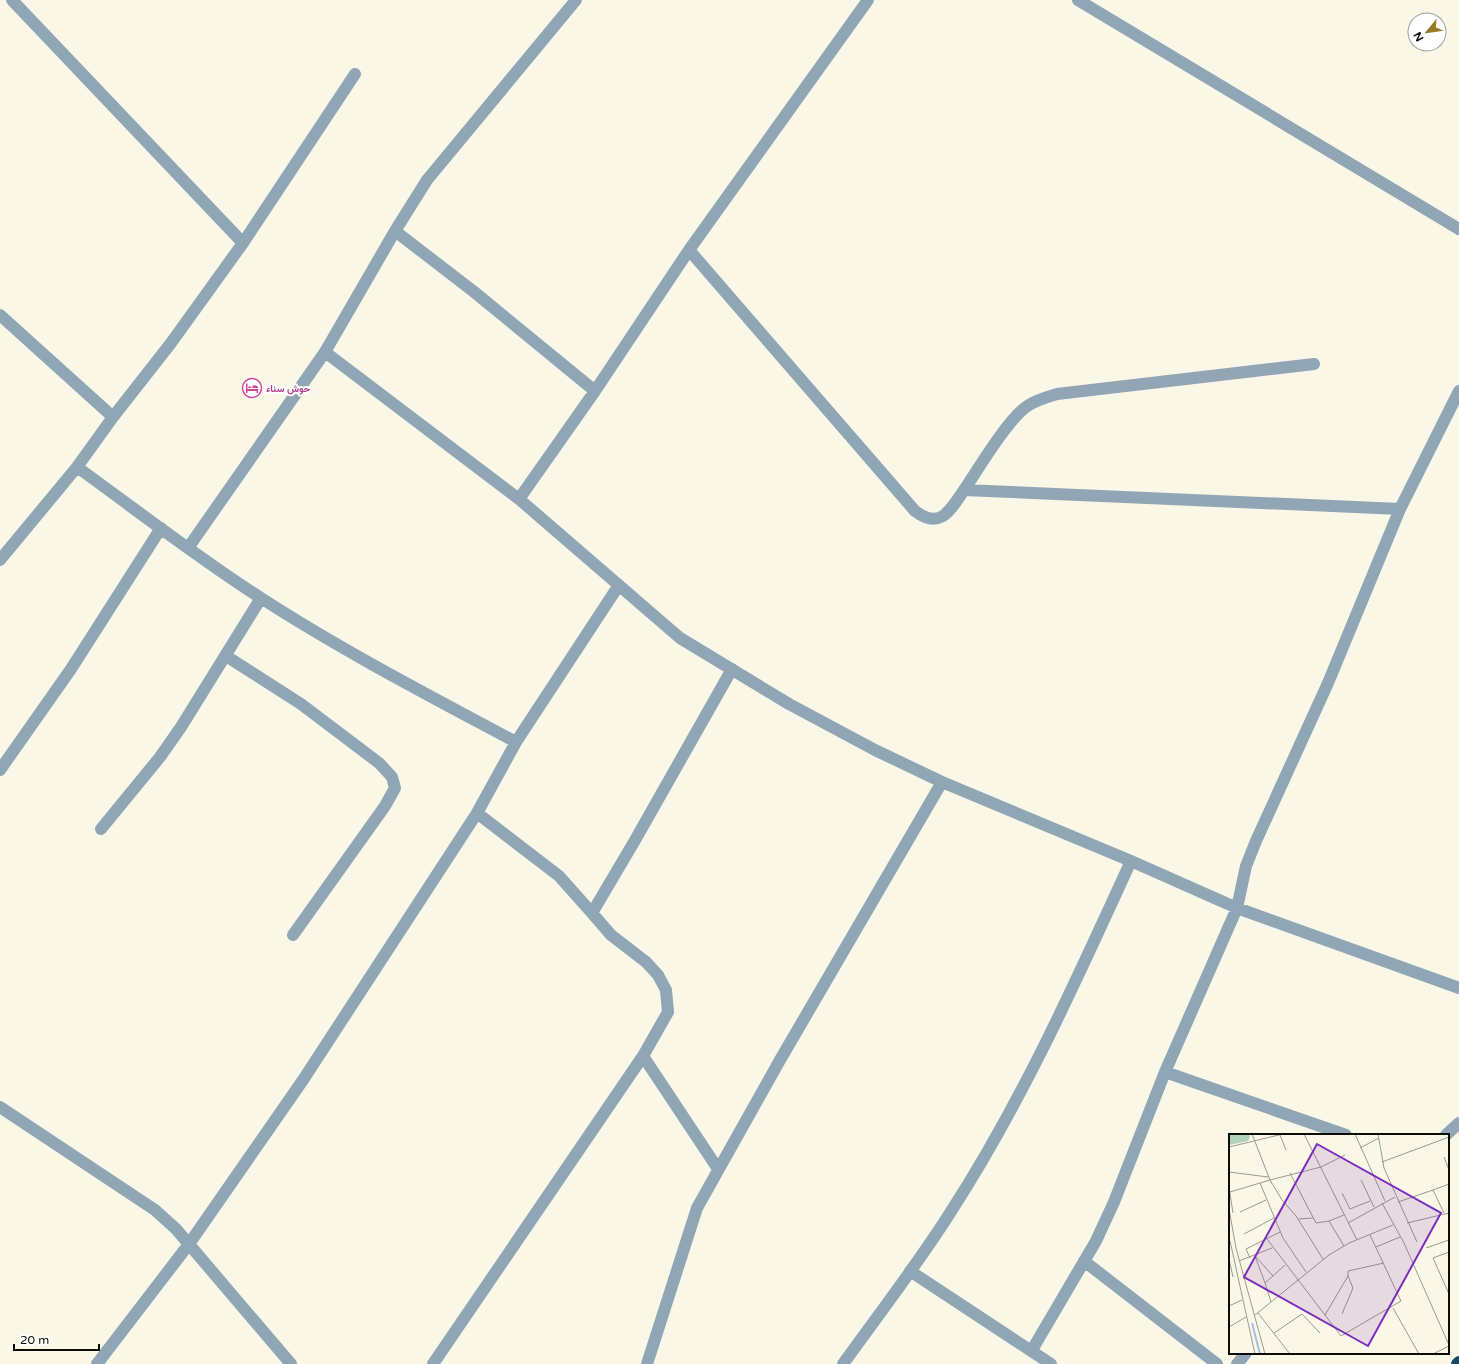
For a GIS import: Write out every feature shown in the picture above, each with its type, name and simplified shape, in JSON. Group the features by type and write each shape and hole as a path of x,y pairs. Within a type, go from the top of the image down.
{"street":[{"path":"12,0 243,243"},
{"path":"188,548 325,352 427,180 576,0"},
{"path":"519,500 595,391 689,250 868,0"},
{"path":"1078,0 1459,228"},
{"path":"0,560 77,467 113,417 172,343 243,243 355,74"},
{"path":"396,231 473,291 595,391"},
{"path":"689,250 915,511 924,517 933,519 944,516 952,508 1014,418 1027,406 1043,398 1057,394 1314,364"},
{"path":"0,315 113,417"},
{"path":"325,352 519,500 680,638 790,704 875,750 942,782 1131,861 1237,908 1459,988"},
{"path":"1032,1350 1096,1242 1114,1202 1165,1072 1237,908 1246,866 1256,842 1328,683 1400,509 1459,391"},
{"path":"77,467 188,548 261,598 361,658 516,742"},
{"path":"964,490 1400,509"},
{"path":"0,770 71,669 161,528"},
{"path":"97,1364 189,1244 303,1080 477,813 516,742 619,585"},
{"path":"101,829 160,757 226,656 261,598"},
{"path":"226,656 302,704 379,763 392,777 395,788 385,806 293,935"},
{"path":"592,913 732,669"},
{"path":"647,1364 695,1215 718,1169 942,782"},
{"path":"433,1364 643,1056 668,1012 666,990 658,975 646,962 611,935 559,876 477,813"},
{"path":"843,1364 950,1214 1003,1124 1068,999 1131,861"},
{"path":"643,1056 718,1169"},
{"path":"1165,1072 1316,1130 1340,1134"},
{"path":"0,1107 155,1210 189,1244 291,1364"},
{"path":"1447,1134 1459,1123"},
{"path":"1084,1262 1217,1364"},
{"path":"910,1271 1032,1350 1051,1364"},
{"path":"1232,1364 1236,1354"},
{"path":"1237,1364 1245,1354"}],"place":[{"name":"حوش سناء","path":"252,388"}]}
